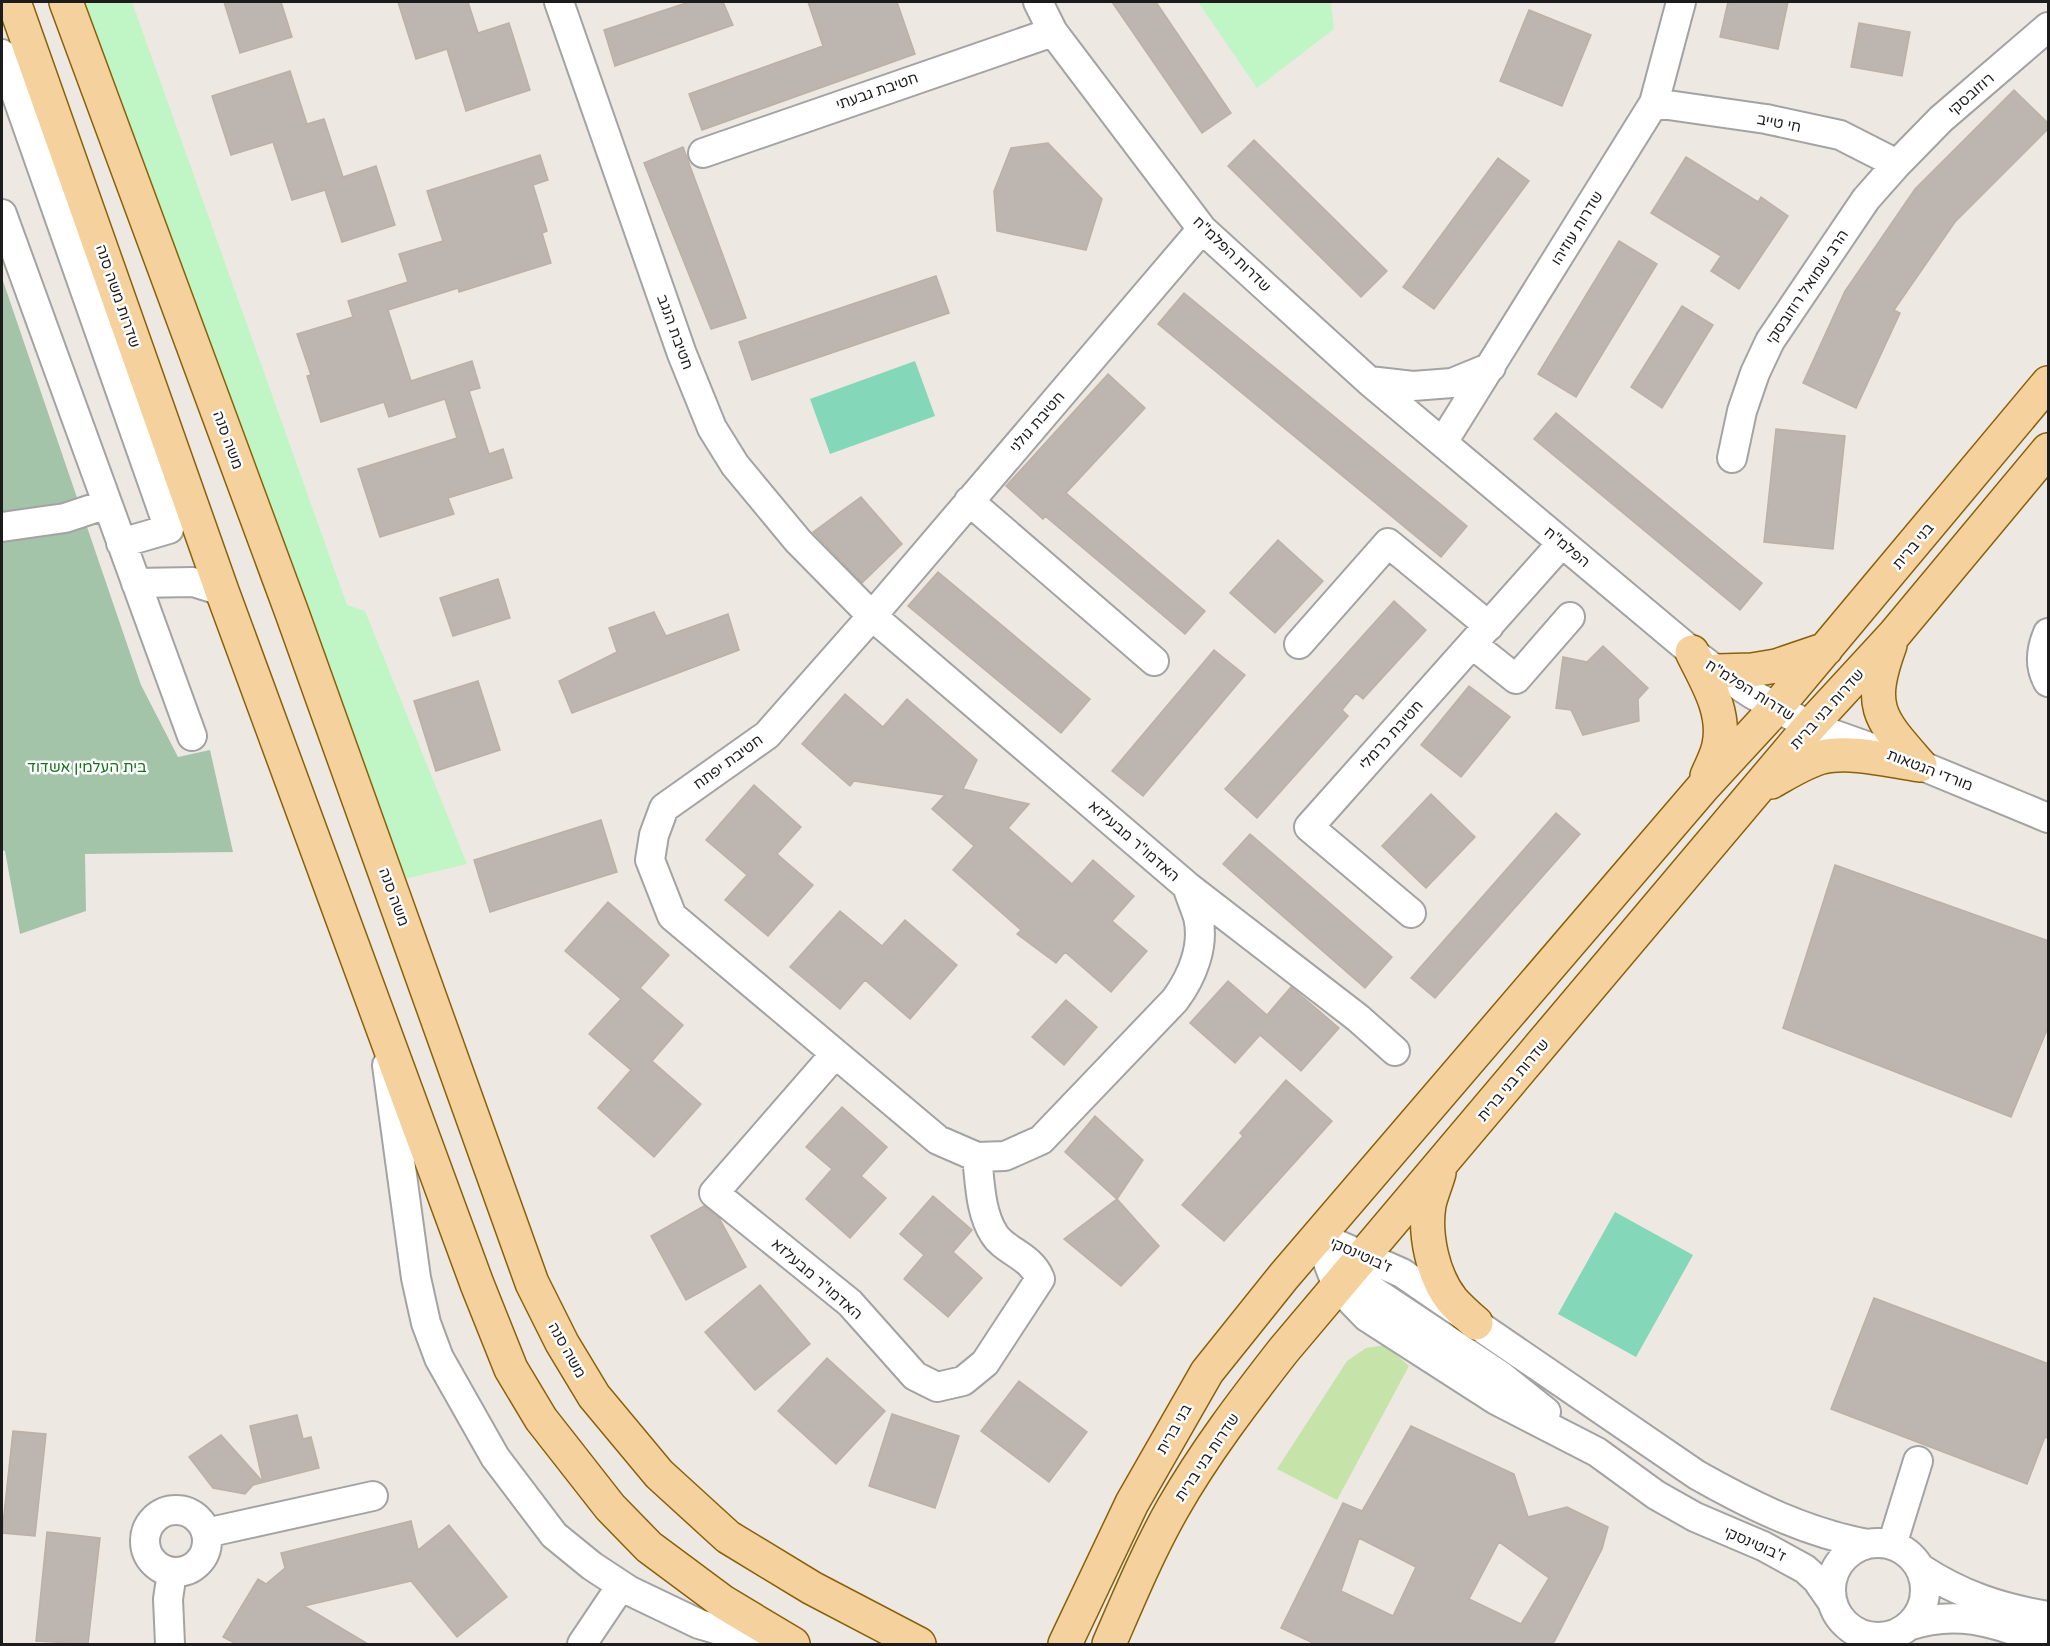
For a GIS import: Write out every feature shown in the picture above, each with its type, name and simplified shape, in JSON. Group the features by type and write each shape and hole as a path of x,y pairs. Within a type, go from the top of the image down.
{"main road":[{"name":"שדרות משה סנה","path":"14,2 222,591"},
{"name":"משה סנה","path":"66,2 292,613 532,1283 562,1343 594,1396 658,1474 728,1537 812,1588 919,1644"},
{"name":"בני ברית","path":"1776,708 2049,383"},
{"name":"שדרות בני ברית","path":"1109,1644 1144,1565 1173,1508 1202,1461 1276,1359 1810,726 1893,636 2049,450"},
{"path":"222,591 477,1284 511,1369 541,1419 610,1507 649,1547 723,1602 793,1644"},
{"path":"1893,636 1880,672 1878,697 1887,727 1920,765"},
{"path":"1717,672 1776,666 1827,648"},
{"path":"1692,652 1719,710 1721,726 1719,746 1704,786"},
{"path":"1318,1236 1704,786 1776,708"},
{"path":"1759,789 1801,766 1836,755 1920,765"},
{"path":"1443,1163 1430,1203 1429,1242 1438,1276 1451,1299 1476,1323"},
{"name":"בני ברית","path":"1070,1633 1132,1503 1207,1372 1318,1236"},
{"path":"1123,1612 1123,1644"},
{"path":"1045,1644 1070,1633"}],"street":[{"name":"שדרות הפלמ\"ח","path":"1038,2 1053,32 1202,229 1369,381 1443,442"},
{"name":"שדרות עוזיהו","path":"1443,442 1654,103 1682,2"},
{"name":"חטיבת הנגב","path":"568,4 682,354 712,428 735,465 798,541 872,616"},
{"name":"רוזובסקי","path":"1897,164 1941,120 2049,27"},
{"name":"חטיבת גבעתי","path":"703,153 1053,32"},
{"path":"2,54 169,529 121,543"},
{"name":"חי טייב","path":"1654,103 1766,119 1840,135 1897,164"},
{"name":"הרב שמואל רוזובסקי","path":"1732,458 1742,411 1755,373 1770,341 1866,200 1897,164"},
{"path":"2,214 192,736"},
{"name":"חטיבת גולני","path":"872,616 1202,229"},
{"path":"1369,381 1413,386 1452,383 1491,367"},
{"name":"הפלמ\"ח","path":"1443,442 1692,652"},
{"path":"969,501 1154,661"},
{"path":"2,527 65,518 107,504"},
{"path":"1299,644 1388,543 1481,635 1516,679 1570,617"},
{"name":"חטיבת כרמלי","path":"1411,914 1309,827 1562,543"},
{"path":"136,583 193,582 222,591"},
{"name":"חטיבת יפתח","path":"650,860 654,835 664,808 767,735 872,616"},
{"name":"האדמו\"ר מבעלזא","path":"650,860 672,916 938,1140 977,1157 1005,1156 1041,1140 1174,1000 1187,983 1194,967 1199,939 1198,919 1187,886 872,616"},
{"path":"2049,633 2042,651 2043,673 2049,682"},
{"name":"שדרות הפלמ\"ח","path":"1692,652 1717,672 1810,726"},
{"name":"מורדי הגטאות","path":"1810,726 1920,765 2049,818"},
{"path":"1187,886 1358,1018 1395,1051"},
{"path":"382,1021 416,1278 426,1323 439,1358 495,1457 554,1536 592,1566 621,1586 699,1624 766,1644"},
{"name":"האדמו\"ר מבעלזא","path":"835,1054 714,1193 850,1303 915,1376 937,1387 963,1381 985,1363 1040,1279 1036,1268 995,1236 985,1213 977,1157"},
{"name":"ז'בוטינסקי","path":"1318,1236 1350,1272 1367,1317 1438,1365 1496,1400 1597,1452 1656,1495 1685,1512 1779,1554 1805,1569 1817,1580 1834,1606"},
{"name":"ז'בוטינסקי","path":"1318,1236 1350,1272 1402,1274 1697,1475 1745,1502 1797,1525 1841,1539 1879,1544"},
{"path":"1879,1544 1918,1461"},
{"path":"206,1533 373,1496"},
{"path":"175,1510 186,1511 195,1516 206,1533 207,1543 199,1561 191,1568 172,1572 154,1563 145,1545 145,1534 149,1525 156,1517 175,1510"},
{"path":"1835,1644 1831,1589 1836,1569 1850,1553 1879,1544 1908,1553 1920,1568 1924,1580 1924,1599 1917,1616 1908,1626"},
{"path":"1920,1568 1964,1594 2004,1607 2049,1616"},
{"path":"170,1644 168,1599 172,1572"},
{"path":"582,1644 621,1586"},
{"path":"1834,1606 1843,1622 1875,1640 1933,1618 1964,1618 1985,1622 2049,1642"}],"green space":[{"path":"80,2 132,2 347,605 365,611 467,864 405,879"},
{"path":"1198,2 1331,2 1334,29 1257,88"},
{"name":"בית העלמין אשדוד","path":"2,278 141,685 178,757 210,750 233,852 85,854 86,911 20,934 5,851 2,850"},
{"path":"915,361 935,416 830,454 810,399"},
{"path":"1615,1212 1693,1255 1636,1357 1558,1314"},
{"path":"1385,1345 1409,1366 1337,1500 1277,1469 1347,1361 1366,1348"}],"building":[{"path":"224,2 281,2 292,37 240,53"},
{"path":"398,2 468,2 478,33 509,23 530,90 466,111 447,49 416,59"},
{"path":"689,2 723,2 733,25 615,66 604,30"},
{"path":"808,2 897,2 915,54 702,130 689,94 823,46"},
{"path":"1112,2 1156,2 1231,113 1202,133"},
{"path":"1728,2 1788,2 1778,49 1720,37"},
{"path":"1529,10 1591,35 1562,106 1500,81"},
{"path":"1859,23 1910,32 1902,76 1851,67"},
{"path":"290,71 307,124 324,119 343,177 376,166 395,225 342,242 325,190 292,200 273,142 231,155 212,96"},
{"path":"2014,90 2049,124 2049,128 1955,222 1894,310 1900,313 1856,408 1803,383 1845,291 1915,189"},
{"path":"1254,140 1387,271 1361,297 1228,166"},
{"path":"1048,143 1102,199 1086,250 997,231 994,191 1011,148"},
{"path":"683,147 746,318 711,329 644,163"},
{"path":"540,155 548,180 533,185 547,231 542,233 551,263 459,292 458,288 388,310 411,381 472,361 480,388 469,391 489,454 503,449 512,478 448,498 454,514 380,537 358,469 457,438 445,399 389,417 384,402 321,422 307,376 311,375 297,334 353,317 348,301 408,282 399,254 443,241 427,191"},
{"path":"1686,157 1758,202 1761,197 1788,216 1739,289 1711,271 1721,256 1651,213"},
{"path":"1498,158 1529,181 1434,309 1403,287"},
{"path":"1619,241 1657,264 1576,397 1538,374"},
{"path":"936,276 949,313 752,380 739,342"},
{"path":"1184,293 1467,526 1441,557 1158,324"},
{"path":"1682,306 1713,325 1662,408 1631,387"},
{"path":"1108,374 1145,408 1066,493 1205,611 1185,634 1045,516 1043,519 1006,486"},
{"path":"1556,413 1762,583 1740,610 1534,439"},
{"path":"1776,429 1845,436 1833,549 1764,542"},
{"path":"861,497 902,544 862,583 813,532"},
{"path":"1278,540 1323,581 1275,633 1230,593"},
{"path":"938,572 1090,699 1061,733 908,606"},
{"path":"498,579 510,618 453,636 440,598"},
{"path":"1394,601 1426,630 1363,699 1356,693 1342,710 1348,716 1257,818 1225,789"},
{"path":"654,612 666,636 728,614 739,650 572,713 559,681 617,652 609,628"},
{"path":"1603,646 1648,688 1638,699 1639,721 1583,735 1571,710 1556,708 1563,657 1587,662"},
{"path":"1214,650 1245,675 1143,796 1112,771"},
{"path":"478,681 500,750 436,771 414,701"},
{"path":"1469,686 1510,717 1461,777 1421,745"},
{"path":"845,694 883,727 907,699 977,760 963,789 1029,804 1008,828 1072,884 1093,860 1134,896 1112,921 1147,951 1111,992 1065,952 1056,963 1017,934 1021,930 953,870 974,846 932,809 945,795 854,781 850,786 802,744"},
{"path":"754,785 801,827 777,854 813,885 768,936 725,900 747,875 706,840"},
{"path":"1431,794 1475,837 1426,888 1382,846"},
{"path":"1556,813 1580,834 1435,998 1411,978"},
{"path":"601,820 617,872 490,912 474,860"},
{"path":"1250,834 1392,957 1365,988 1223,864"},
{"path":"1835,865 2049,941 2049,1025 2011,1117 1783,1028"},
{"path":"608,902 669,955 640,988 683,1025 652,1061 701,1104 654,1157 598,1108 631,1070 589,1034 621,999 565,951"},
{"path":"840,911 882,946 905,920 957,965 910,1019 865,980 840,1009 790,967"},
{"path":"1228,981 1267,1015 1291,987 1339,1028 1301,1071 1260,1035 1235,1063 1190,1023"},
{"path":"1066,1000 1097,1027 1064,1065 1032,1037"},
{"path":"1286,1080 1332,1121 1224,1241 1182,1205 1243,1136 1240,1133"},
{"path":"842,1107 887,1147 861,1176 886,1198 850,1238 806,1199 832,1169 806,1147"},
{"path":"1095,1116 1143,1160 1117,1199 1065,1152"},
{"path":"933,1196 972,1230 953,1252 982,1278 948,1317 904,1279 924,1255 900,1234"},
{"path":"1117,1199 1159,1246 1121,1286 1064,1239"},
{"path":"704,1206 719,1218 746,1267 686,1300 651,1236"},
{"path":"760,1285 810,1344 755,1390 705,1332"},
{"path":"1874,1298 2049,1364 2049,1439 2045,1437 2027,1484 1831,1409"},
{"path":"827,1358 885,1411 836,1464 778,1411"},
{"path":"1019,1381 1087,1432 1049,1482 981,1431"},
{"path":"892,1414 959,1436 935,1508 869,1486"},
{"path":"297,1415 303,1439 311,1437 319,1468 253,1485 245,1494 213,1488 189,1457 221,1435 263,1482 250,1426"},
{"path":"1411,1426 1514,1474 1528,1517 1567,1507 1608,1527 1602,1549 1553,1644 1315,1644 1281,1628 1343,1503 1362,1511","holes":["1359,1538 1416,1567 1393,1616 1341,1591","1499,1542 1549,1578 1521,1624 1469,1599"]},
{"path":"13,1431 46,1434 35,1536 2,1533"},
{"path":"411,1521 418,1550 449,1525 507,1597 457,1637 411,1581 304,1606 368,1644 236,1644 223,1637 258,1579 266,1584 285,1568 281,1553"},
{"path":"47,1532 100,1538 88,1644 36,1641"}]}
